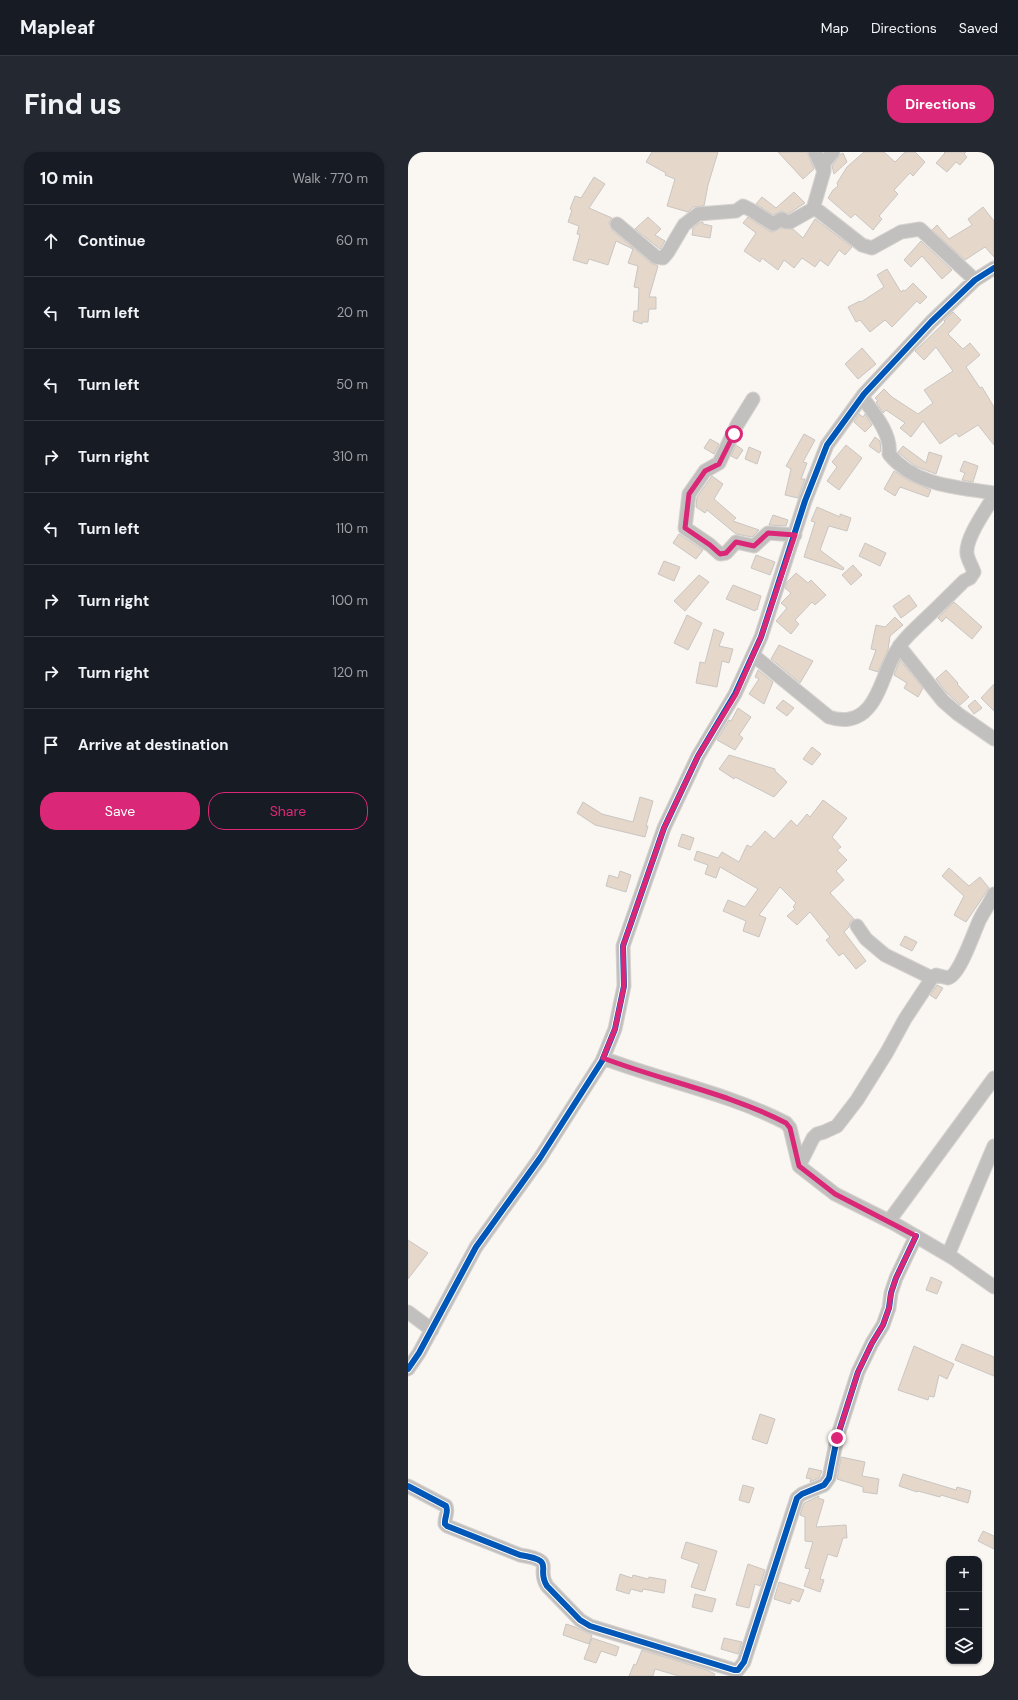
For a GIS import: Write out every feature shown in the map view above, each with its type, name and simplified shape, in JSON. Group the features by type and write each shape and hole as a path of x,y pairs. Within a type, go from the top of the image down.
{"street":[{"path":"815,152 824,171"},
{"path":"813,209 824,171 824,163 833,152"},
{"path":"617,224 656,257 663,258 684,225 698,214 729,213 736,211 743,206 773,224 782,220 790,222 813,209 819,210 862,245 868,248 872,248 901,232 920,229 975,280"},
{"path":"408,1369 432,1330 476,1247 540,1158 603,1058 615,1029 624,986 623,946 664,828 698,756 736,694 761,637 805,500 827,445 862,397 931,322 975,280 994,268"},
{"path":"862,397 878,417 889,444 889,454 907,469 925,480 937,484 994,493"},
{"path":"753,399 737,425 719,464 705,471 689,494 685,528 706,542 720,554 726,553 736,542 754,546 768,533 795,535"},
{"path":"753,655 829,717 838,720 848,720 859,715 868,708 874,699 890,661 899,646 974,572 968,557 967,548 972,535 994,496"},
{"path":"899,646 943,701 958,714 993,736"},
{"path":"799,1166 813,1138 817,1134 837,1126 857,1100 887,1052 905,1019 932,978 936,975 948,978 953,975 980,919 994,894"},
{"path":"856,926 866,938 885,955 932,978"},
{"path":"603,1058 657,1077 715,1094 786,1123 790,1128 799,1166 835,1194 916,1236 948,1255 994,1287"},
{"path":"889,1221 994,1078"},
{"path":"948,1255 994,1146"},
{"path":"408,1486 446,1506 447,1511 444,1520 447,1526 520,1555 532,1556 540,1561 543,1565 546,1584 580,1620 590,1626 738,1670 744,1662 797,1498 802,1494 824,1485 829,1478 837,1438 858,1372 872,1343 883,1325 889,1308 891,1293 896,1278 916,1236"},
{"path":"408,1312 432,1330"}],"building":[{"path":"652,152 718,152 708,185 704,206 693,207 688,212 667,206 675,179 665,175 666,173 646,162"},
{"path":"778,152 807,152 814,169 803,179"},
{"path":"864,152 884,152 895,162 905,152 915,152 925,162 913,176 910,173 894,190 898,194 879,216 882,219 873,230 855,214 851,218 828,198 833,190 838,186 837,183 847,167"},
{"path":"944,152 966,152 964,154 967,157 960,165 956,162 947,172 936,163 945,153"},
{"path":"843,153 847,162 834,174 832,166"},
{"path":"594,177 605,184 589,208 612,218 609,223 612,230 651,263 658,266 649,297 656,297 656,309 649,309 648,322 642,322 642,324 633,321 634,311 638,311 639,288 634,287 638,266 628,263 633,249 616,241 608,265 589,259 587,264 573,260 580,235 577,234 579,226 568,222 572,210 570,209 575,196 581,198"},
{"path":"794,192 805,203 788,214 782,211 773,215 756,204 762,197 776,208"},
{"path":"983,207 994,221 994,257 985,247 965,260 932,230 937,225 949,239 972,225 968,219"},
{"path":"648,217 661,229 655,235 665,241 660,249 635,229"},
{"path":"748,217 769,231 773,232 781,228 793,229 803,238 815,219 852,247 845,255 839,250 828,266 820,260 815,267 802,258 794,268 784,260 778,270 762,258 760,262 744,251 756,233 743,223"},
{"path":"701,222 712,226 710,238 692,235 693,228"},
{"path":"921,241 952,270 942,279 922,256 911,267 904,260"},
{"path":"887,269 901,292 903,290 905,291 913,283 927,297 920,304 917,301 892,327 885,320 870,332 860,320 856,322 848,307 860,301 861,302 884,287 877,275"},
{"path":"953,312 961,320 948,334 963,349 970,343 980,355 966,367 980,388 982,387 994,407 994,445 978,425 959,437 956,433 940,444 923,421 911,437 900,428 905,423 886,410 883,413 876,402 878,401 875,398 884,389 892,397 918,414 933,403 924,390 953,371 936,347 924,360 915,351 945,322 944,321"},
{"path":"862,348 876,364 858,379 845,364"},
{"path":"859,414 863,417 865,414 872,425 865,432 854,422"},
{"path":"804,434 815,440 803,462 807,463 801,479 805,479 798,498 785,495 791,469 786,466"},
{"path":"875,437 880,441 881,451 879,453 869,446"},
{"path":"710,439 719,444 714,454 704,448"},
{"path":"736,445 743,450 737,459 731,456"},
{"path":"846,445 862,458 839,490 827,481 837,467 832,462"},
{"path":"903,446 926,463 929,452 942,456 936,474 915,466 905,458 898,452"},
{"path":"749,447 761,452 757,464 745,459"},
{"path":"964,461 978,466 973,482 962,480 965,473 960,471"},
{"path":"894,471 908,480 931,490 928,497 900,487 895,496 884,489"},
{"path":"712,476 723,484 714,499 736,518 733,521 759,530 752,537 736,534 707,510 705,513 696,507 697,497"},
{"path":"817,507 840,517 840,514 851,518 847,531 829,526 820,550 844,568 843,570 804,557 815,522 811,521"},
{"path":"773,515 788,520 786,526 769,525"},
{"path":"679,534 703,550 696,559 673,543"},
{"path":"865,543 886,553 880,566 859,556"},
{"path":"756,555 775,562 770,575 751,568"},
{"path":"664,561 680,567 674,581 658,574"},
{"path":"853,565 862,575 851,585 842,575"},
{"path":"796,573 808,583 811,580 826,595 815,605 812,602 795,620 799,624 791,634 776,621 787,608 781,603 791,593 785,588 787,582"},
{"path":"699,575 709,582 685,611 674,601"},
{"path":"733,585 761,596 757,610 756,609 755,611 726,599"},
{"path":"909,595 917,606 901,618 893,606"},
{"path":"954,602 982,627 972,639 946,617 942,622 938,618"},
{"path":"687,615 702,623 688,650 674,643"},
{"path":"895,617 903,625 890,636 888,650 878,672 869,669 876,650 871,649 876,625 885,627"},
{"path":"714,629 724,633 719,646 733,649 729,663 722,661 717,687 696,683 700,662 705,663"},
{"path":"779,645 813,661 800,683 771,659"},
{"path":"900,660 923,688 918,697 904,688 907,683 894,675"},
{"path":"758,670 773,682 764,704 749,694 759,679 755,677"},
{"path":"946,670 969,697 960,705 946,692 936,679"},
{"path":"994,684 994,711 981,698"},
{"path":"783,700 794,708 787,716 776,708"},
{"path":"975,700 982,708 974,714 968,706"},
{"path":"738,708 751,717 739,735 743,738 735,750 717,740 729,720 731,721"},
{"path":"812,747 821,754 812,765 803,759"},
{"path":"729,755 775,769 775,771 787,782 774,797 735,777 734,779 719,769"},
{"path":"640,797 653,801 646,826 648,826 645,837 595,825 577,813 583,802 602,814 633,822"},
{"path":"823,800 847,818 832,837 841,847 837,850 847,860 836,871 844,880 830,893 854,919 850,922 849,927 844,932 866,961 856,969 843,953 839,956 826,940 830,937 810,912 797,925 787,916 795,909 793,907 796,903 780,887 759,915 766,918 759,937 743,931 746,921 723,911 728,900 745,907 758,889 720,867 716,878 705,874 708,865 694,860 697,851 718,858 722,852 739,862 747,845 751,847 765,831 774,839 791,820 797,826 807,814 810,817"},
{"path":"682,834 694,838 690,850 678,846"},
{"path":"949,868 969,886 980,877 989,888 966,922 954,915 964,896 942,876"},
{"path":"620,871 631,875 626,892 606,886 609,875 618,878"},
{"path":"905,936 917,942 912,951 900,945"},
{"path":"937,985 943,988 936,999 930,995"},
{"path":"408,1240 428,1253 408,1279"},
{"path":"931,1277 942,1282 937,1294 926,1290"},
{"path":"962,1344 994,1357 994,1376 955,1360"},
{"path":"914,1346 954,1364 947,1379 939,1375 934,1397 929,1396 928,1400 898,1390"},
{"path":"760,1414 775,1419 767,1444 752,1439"},
{"path":"841,1457 865,1462 862,1476 879,1479 877,1494 863,1492 863,1487 837,1479"},
{"path":"809,1468 822,1471 819,1478 810,1482 811,1479 806,1478"},
{"path":"903,1474 956,1490 957,1487 971,1491 968,1503 941,1495 940,1497 917,1492 899,1486"},
{"path":"743,1485 754,1488 749,1503 739,1500"},
{"path":"819,1496 818,1498 824,1500 816,1527 846,1525 847,1538 843,1538 837,1557 828,1554 820,1579 824,1580 820,1592 804,1586 810,1569 805,1568 813,1542 805,1541 805,1517 800,1515 804,1503"},
{"path":"983,1531 994,1536 994,1549 978,1541"},
{"path":"686,1542 717,1551 705,1591 691,1587 699,1564 681,1558"},
{"path":"748,1564 765,1570 760,1586 755,1584 749,1608 736,1605"},
{"path":"620,1574 632,1578 633,1575 648,1579 649,1577 666,1580 664,1593 643,1589 642,1592 631,1589 629,1594 616,1590"},
{"path":"779,1582 804,1590 799,1602 792,1599 790,1604 774,1599"},
{"path":"695,1594 716,1599 712,1612 692,1607"},
{"path":"566,1624 592,1635 589,1644 563,1635"},
{"path":"592,1638 619,1647 616,1656 601,1651 596,1663 584,1659"},
{"path":"724,1638 742,1642 738,1654 721,1649"},
{"path":"642,1650 707,1670 715,1674 714,1676 679,1676 655,1669 653,1676 629,1676 634,1664 636,1665"}],"cycle path":[{"path":"408,1369 419,1353 476,1247 540,1158 602,1061 615,1029 624,986 623,946 664,828 698,756 735,694 761,637 805,501 827,445 864,394 931,322 975,280 994,268"},
{"path":"408,1486 446,1506 447,1510 445,1524 447,1526 520,1555 539,1560 543,1566 544,1580 547,1586 580,1620 590,1626 738,1670 744,1662 797,1498 802,1494 824,1485 829,1478 837,1438 858,1372 872,1343 883,1325 889,1308 891,1293 896,1278 916,1236"}],"route":[{"path":"734,434 719,464 705,471 689,494 685,528 693,535 710,545 720,554 726,553 736,542 754,546 768,533 772,532 795,535 761,637 736,694 698,756 664,828 623,946 624,986 615,1029 603,1058 657,1077 715,1094 786,1123 790,1128 799,1166 835,1194 916,1236 896,1278 891,1293 889,1308 883,1325 864,1357 858,1372 837,1438"}]}
